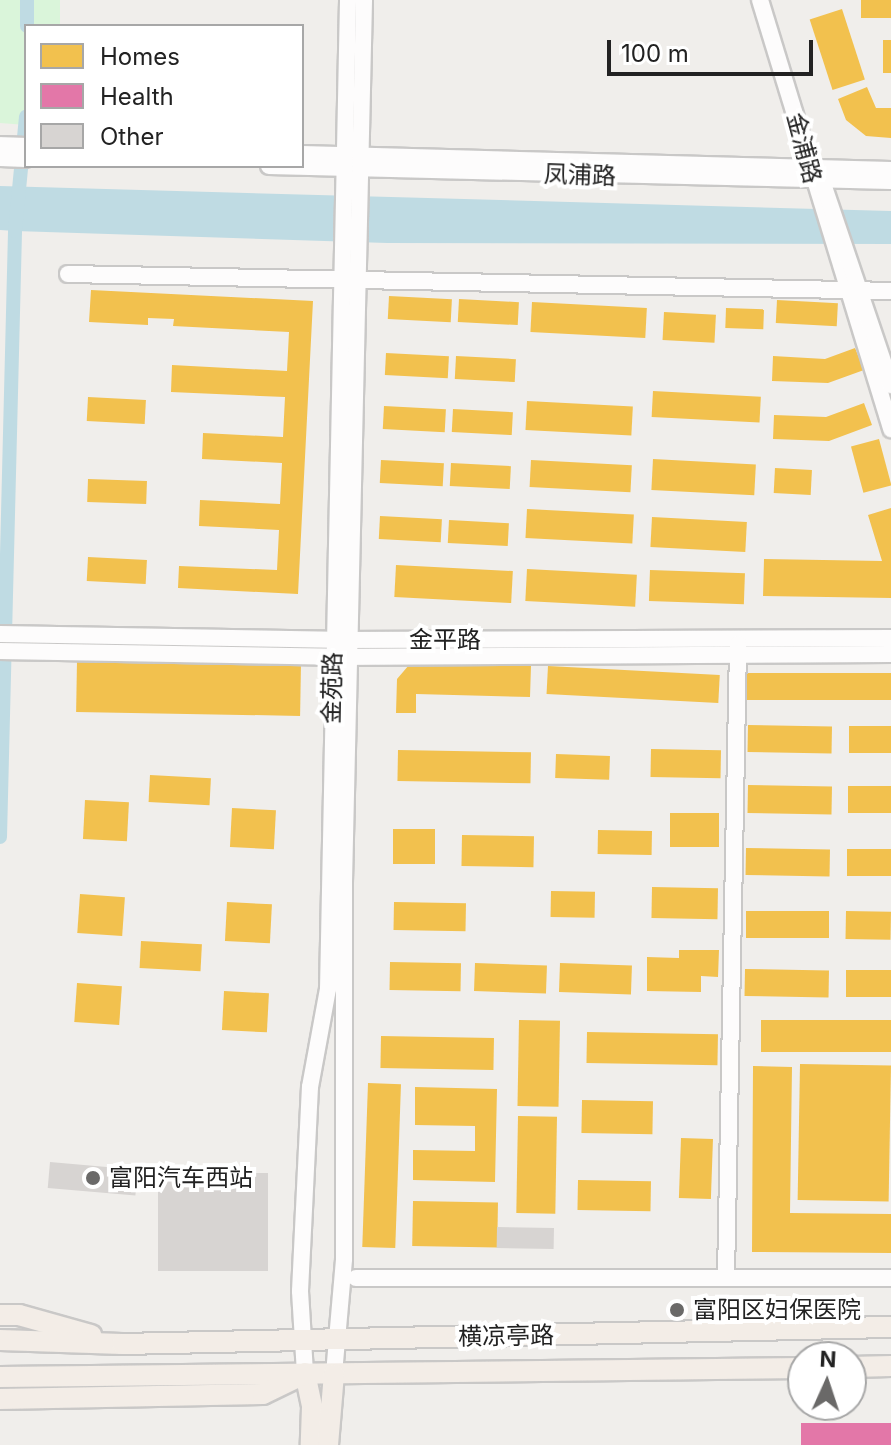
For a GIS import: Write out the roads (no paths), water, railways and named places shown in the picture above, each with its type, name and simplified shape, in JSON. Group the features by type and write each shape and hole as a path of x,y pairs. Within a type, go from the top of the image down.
{"main road":[{"name":"横凉亭路","path":"10,1315 122,1344"},
{"name":"横凉亭路","path":"6,1340 122,1344 891,1327"},
{"path":"867,1367 891,1366"},
{"name":"横凉亭路","path":"7,1377 787,1368"},
{"name":"横凉亭路","path":"9,1399 263,1394 305,1373"},
{"path":"305,1373 312,1407 311,1445"},
{"path":"328,1445 334,1374"}],"street":[{"path":"334,1374 339,1340 342,648 351,162 348,0"},
{"path":"351,162 364,0"},
{"name":"金浦路","path":"760,0 853,291"},
{"path":"0,145 17,154"},
{"name":"凤浦路","path":"304,154 351,162"},
{"name":"凤浦路","path":"304,164 351,162 891,181"},
{"name":"凤浦路","path":"817,176 891,170"},
{"path":"68,274 891,291"},
{"path":"853,291 891,385"},
{"path":"853,291 891,429"},
{"name":"金平路","path":"0,634 75,653 738,646 891,638"},
{"path":"0,651 35,644"},
{"name":"金平路","path":"35,644 342,648"},
{"path":"726,1277 738,646"},
{"name":"金平路","path":"738,646 891,654"},
{"name":"金苑路","path":"305,1373 301,1340 310,1087 328,989 342,648"},
{"path":"356,1278 891,1278"}],"water":[{"path":"0,186 891,211 891,244 387,243 15,231 0,230"}],"waterway":[{"path":"27,0 27,24"},
{"path":"0,837 15,231 24,138"}],"place":[{"name":"富阳汽车西站","path":"93,1178"},
{"name":"富阳区妇保医院","path":"677,1310"}]}
